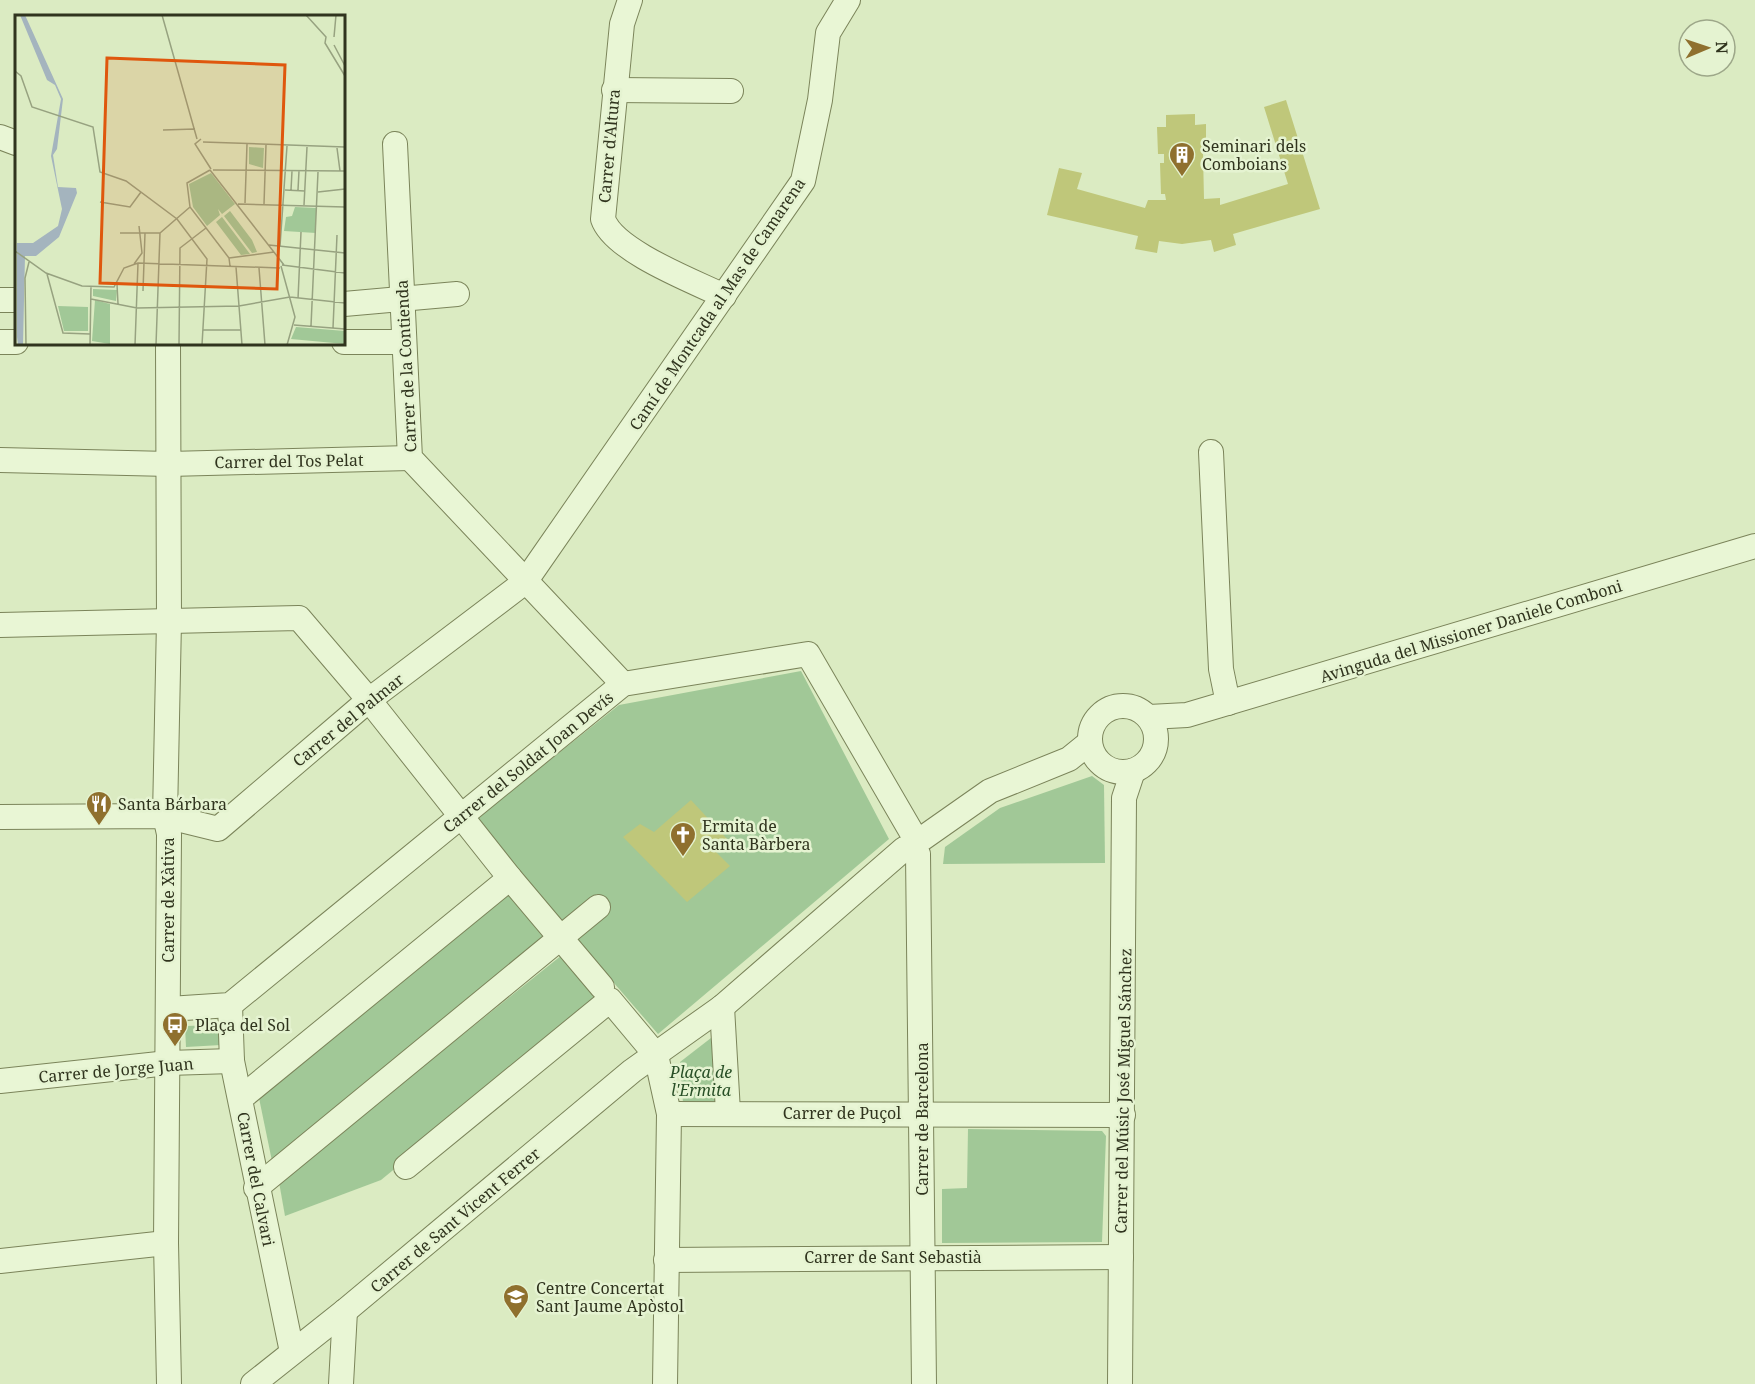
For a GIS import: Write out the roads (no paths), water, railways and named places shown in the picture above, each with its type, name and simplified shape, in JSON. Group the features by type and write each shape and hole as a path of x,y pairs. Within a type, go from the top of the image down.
{"street":[{"name":"Carrer d'Altura","path":"630,0 622,24 603,219 607,230 637,252 724,296"},
{"name":"Camí de Montcada al Mas de Camarena","path":"525,582 803,182 820,100 828,33 848,0"},
{"path":"614,90 731,91"},
{"name":"Carrer de la Contienda","path":"395,144 410,458 623,684"},
{"path":"345,304 458,294"},
{"path":"345,342 405,342"},
{"name":"Carrer de Xàtiva","path":"168,345 169,621 165,816 169,834 166,1243 169,1384"},
{"path":"1211,452 1221,658 1228,703"},
{"name":"Carrer del Tos Pelat","path":"0,460 169,464 410,458"},
{"name":"Avinguda del Missioner Daniele Comboni","path":"1149,717 1187,715 1755,546"},
{"name":"Carrer del Palmar","path":"165,816 218,829 369,700 525,582"},
{"path":"0,625 299,618 369,700 510,878 602,987"},
{"name":"Carrer del Soldat Joan Devís","path":"230,1005 623,684 808,654 914,844"},
{"path":"656,1055 722,1006 914,844 990,791 1069,759 1108,761 1150,758 1155,748 1155,727 1149,717 1131,706 1111,708 1095,721 1108,761"},
{"name":"Avinguda del Missioner Daniele Comboni","path":"1155,748 1166,731 1187,715"},
{"name":"Carrer del Músic José Miguel Sánchez","path":"1108,761 1124,798 1120,1384"},
{"path":"0,817 165,816"},
{"name":"Carrer de Barcelona","path":"914,844 923,1114 924,1384"},
{"path":"241,1098 510,878"},
{"path":"256,1188 598,907"},
{"path":"406,1167 610,1000 656,1055 669,1114 665,1384"},
{"path":"169,1009 230,1005"},
{"name":"Carrer del Calvari","path":"230,1005 232,1061 241,1098 256,1188 292,1352"},
{"path":"722,1006 728,1112"},
{"name":"Carrer de Sant Vicent Ferrer","path":"253,1384 345,1311 632,1071 656,1055"},
{"name":"Carrer de Jorge Juan","path":"0,1081 168,1063 232,1061"},
{"name":"Carrer de Puçol","path":"669,1114 728,1112 1123,1115"},
{"path":"0,1261 166,1243"},
{"name":"Carrer de Sant Sebastià","path":"666,1260 1121,1257"},
{"path":"341,1384 345,1311"}],"place":[{"name":"Seminari dels Comboians","path":"1182,178"},
{"name":"Santa Bárbara","path":"99,827"},
{"name":"Ermita de Santa Bàrbera","path":"683,858"},
{"name":"Plaça del Sol","path":"175,1048"},
{"name":"Centre Concertat Sant Jaume Apòstol","path":"516,1320"}],"park label":[{"name":"Plaça de l'Ermita","path":"701,1081"}]}
